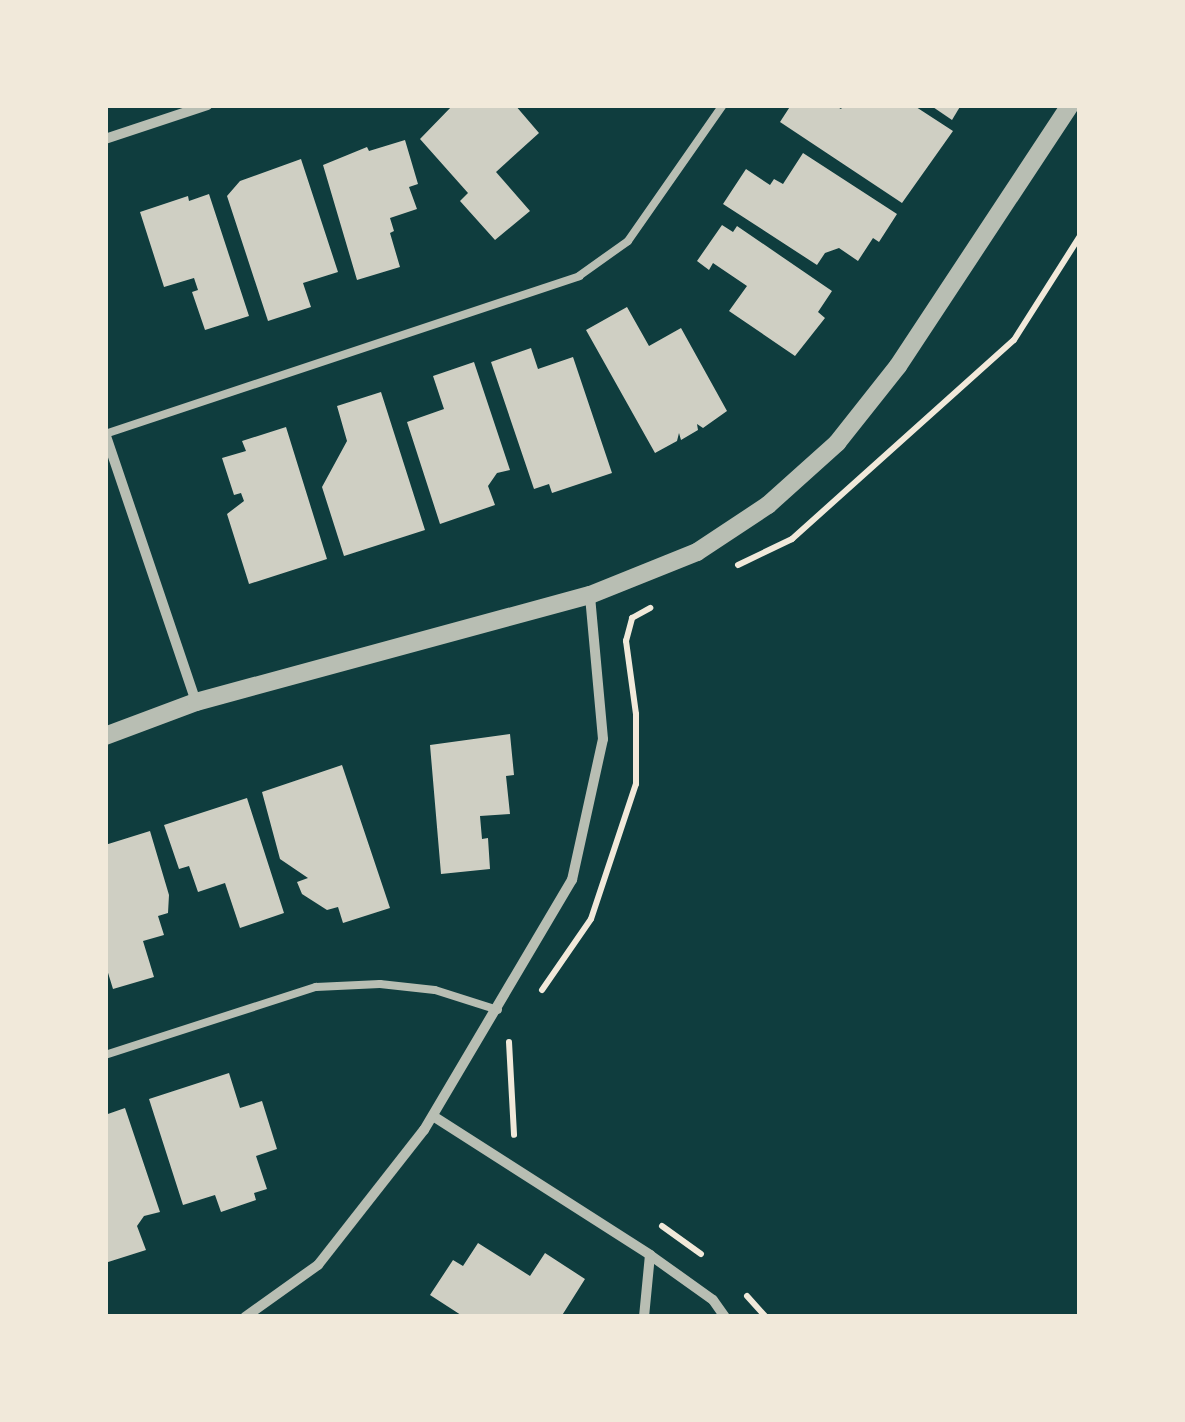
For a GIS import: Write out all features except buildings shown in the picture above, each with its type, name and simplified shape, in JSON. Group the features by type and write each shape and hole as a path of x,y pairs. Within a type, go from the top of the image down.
{"street":[{"path":"105,139 207,105"},
{"path":"105,736 196,702 590,595 697,552 768,505 837,443 898,366 1070,105"},
{"path":"105,434 196,702"},
{"path":"244,1317 318,1265 432,1116 572,880 588,823 602,739 590,595"},
{"path":"432,1116 650,1255 713,1300 726,1317"},
{"path":"644,1317 650,1255"}],"lane":[{"path":"105,434 579,276 628,241 723,105"},
{"path":"105,1055 316,987 380,984 435,990 498,1010"}],"path":[{"path":"540,994 591,919 636,784 636,714 626,642 630,626"},
{"path":"508,1040 514,1142"},
{"path":"650,1219 684,1238 709,1262"},
{"path":"734,1284 766,1317"}]}
